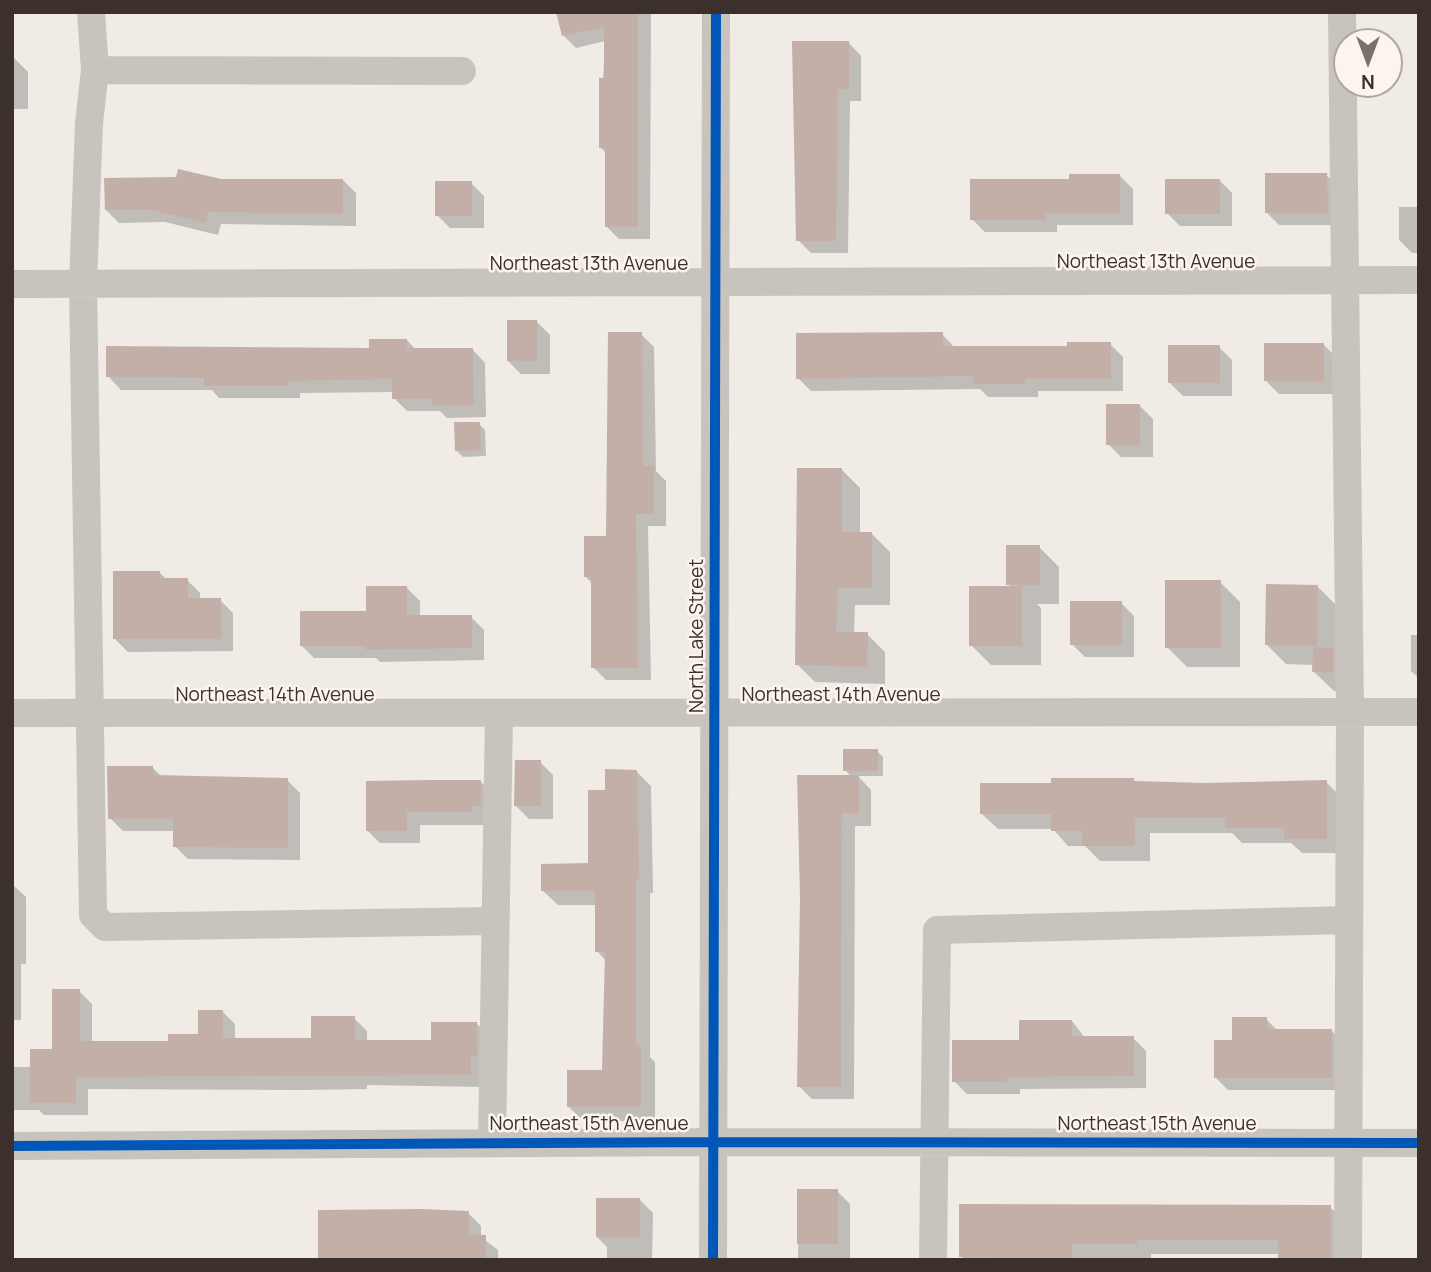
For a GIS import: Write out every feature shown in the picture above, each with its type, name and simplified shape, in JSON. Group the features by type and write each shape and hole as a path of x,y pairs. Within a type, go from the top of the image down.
{"street":[{"path":"91,12 94,70 89,123 83,284 93,915 105,927 494,921"},
{"name":"North Lake Street","path":"713,1260 716,12"},
{"path":"1342,12 1350,712 1348,1260"},
{"path":"94,70 462,71"},
{"name":"Northeast 13th Avenue","path":"12,284 1419,280"},
{"name":"Northeast 14th Avenue","path":"12,713 1419,712"},
{"path":"492,1143 499,714"},
{"path":"933,1260 937,930 1349,920"},
{"name":"Northeast 15th Avenue","path":"12,1146 713,1142 1419,1143"}],"building":[{"path":"556,12 638,12 638,227 605,227 605,148 599,148 599,78 604,78 604,27 562,36"},
{"path":"792,41 849,41 849,89 838,89 836,241 796,241"},
{"path":"178,169 221,179 343,179 343,214 208,212 206,223 151,210 105,210 104,178 176,177"},
{"path":"1265,173 1327,173 1328,213 1265,213"},
{"path":"1069,174 1120,174 1120,213 1045,213 1045,220 970,220 970,179 1069,179"},
{"path":"1165,179 1220,179 1220,214 1165,214"},
{"path":"435,181 472,181 472,216 435,216"},
{"path":"507,320 537,320 537,361 507,361"},
{"path":"608,332 642,332 643,466 654,466 654,514 636,514 638,668 591,668 591,577 584,577 584,536 606,536"},
{"path":"943,332 943,346 1067,346 1067,342 1111,342 1111,379 1025,379 1025,384 973,384 973,376 796,379 796,333"},
{"path":"369,339 407,339 407,348 473,348 474,405 432,406 432,399 392,399 392,379 288,381 288,386 204,386 204,378 106,377 106,346 369,348"},
{"path":"1264,343 1324,343 1324,381 1264,381"},
{"path":"1168,345 1220,345 1220,383 1168,383"},
{"path":"1106,404 1140,404 1140,445 1106,445"},
{"path":"454,422 480,422 481,450 455,451"},
{"path":"797,468 842,468 842,532 872,532 872,588 838,588 836,632 868,632 867,667 795,665"},
{"path":"1006,545 1040,545 1040,585 1006,585"},
{"path":"113,571 160,571 160,578 188,578 188,598 221,598 221,639 113,639"},
{"path":"1165,580 1221,580 1221,648 1165,648"},
{"path":"1266,584 1318,585 1317,646 1265,645"},
{"path":"366,586 407,586 407,615 472,615 472,648 366,650 366,646 300,646 300,611 366,611"},
{"path":"969,586 1022,586 1022,646 969,646"},
{"path":"1070,601 1122,601 1122,645 1070,645"},
{"path":"1313,647 1333,648 1333,673 1312,672"},
{"path":"843,749 878,749 878,771 843,771"},
{"path":"515,760 541,760 541,806 514,806"},
{"path":"107,766 153,766 153,775 288,778 288,848 173,847 173,819 108,819"},
{"path":"605,769 637,770 639,879 636,879 636,1045 641,1045 641,1107 567,1107 567,1070 602,1070 605,952 595,952 595,891 541,891 541,864 588,863 588,790 605,790"},
{"path":"797,775 859,775 859,813 842,813 841,1087 797,1087 800,897"},
{"path":"1051,778 1134,778 1134,781 1206,783 1327,780 1327,839 1284,839 1284,828 1225,828 1225,818 1135,818 1135,846 1082,846 1082,831 1051,831 1051,814 980,814 980,783 1051,783"},
{"path":"481,780 481,806 472,806 472,812 407,812 407,831 366,831 366,781"},
{"path":"52,989 80,989 80,1041 168,1041 168,1034 198,1034 198,1010 223,1010 223,1038 311,1038 311,1016 355,1016 355,1040 431,1040 431,1022 477,1022 477,1056 471,1056 471,1075 76,1077 76,1103 30,1103 30,1049 52,1049"},
{"path":"1232,1017 1267,1017 1267,1029 1332,1029 1332,1078 1214,1078 1214,1040 1232,1040"},
{"path":"1019,1020 1072,1020 1072,1036 1134,1036 1134,1076 1007,1077 1007,1082 952,1082 952,1040 1019,1040"},
{"path":"797,1189 838,1189 838,1244 797,1244"},
{"path":"596,1198 640,1198 640,1237 596,1237"},
{"path":"959,1204 1331,1205 1331,1260 1278,1260 1278,1240 1137,1240 1137,1244 1072,1244 1072,1260 959,1257"},
{"path":"318,1210 469,1211 469,1235 486,1235 486,1260 318,1260"}],"cycle path":[{"path":"713,1260 716,12"},
{"path":"12,1146 713,1142 1419,1143"}]}
